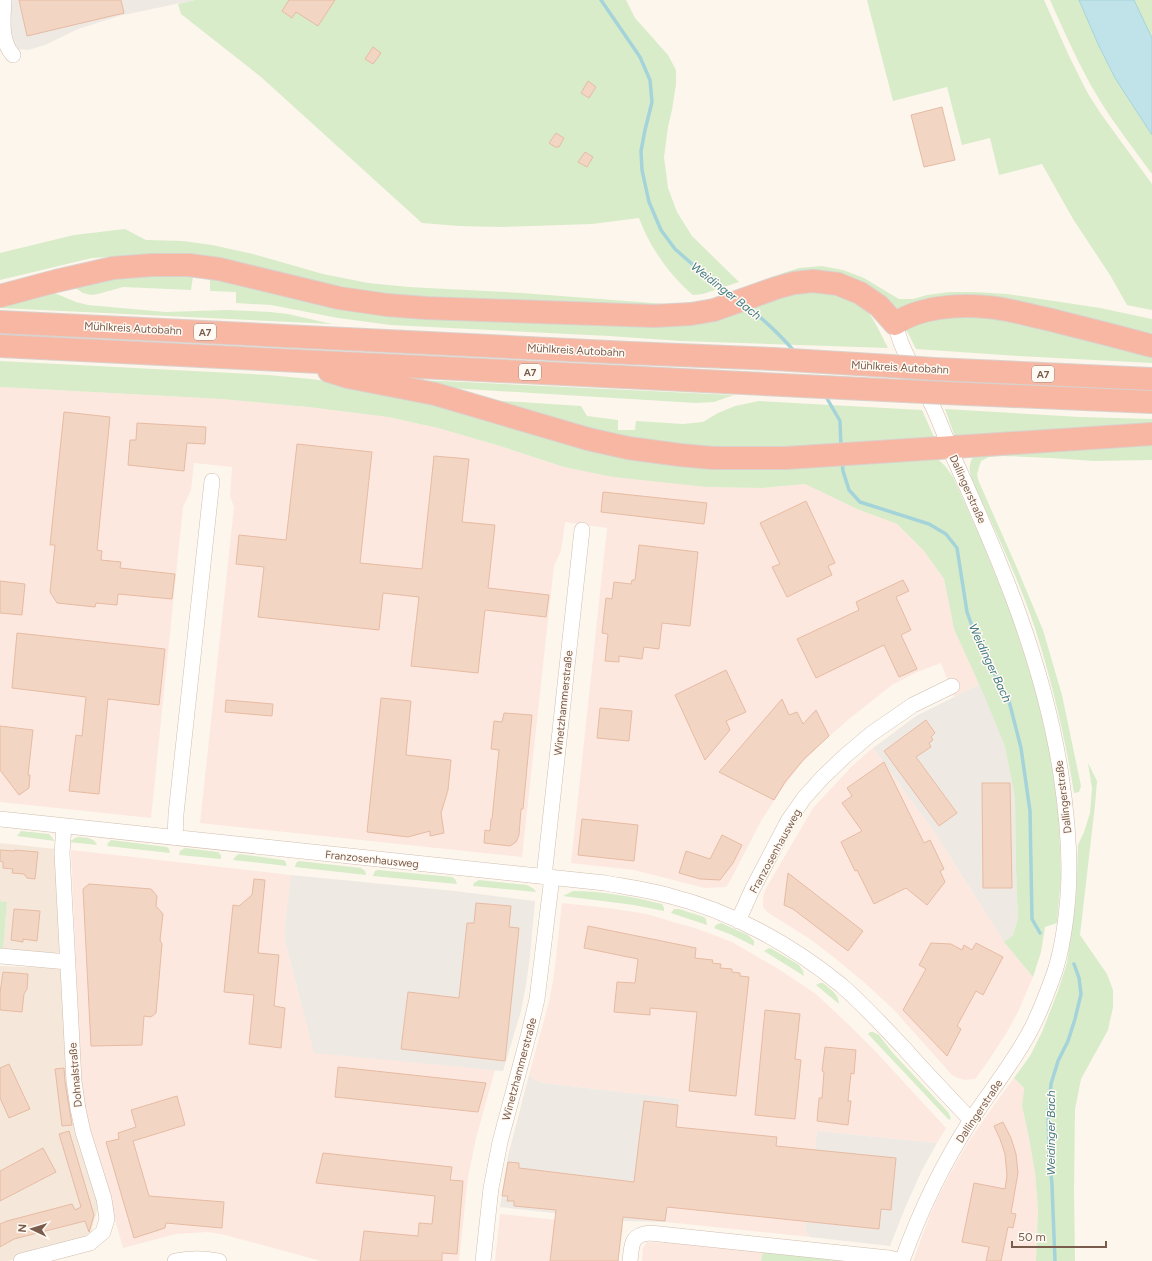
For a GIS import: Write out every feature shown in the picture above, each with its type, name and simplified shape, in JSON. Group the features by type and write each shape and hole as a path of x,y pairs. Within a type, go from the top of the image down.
{"highway":[{"path":"0,296 113,268 189,265 219,269 339,298 387,305 426,308 654,316 691,314 714,310 794,283 813,281 838,284 860,293 879,306 895,324 909,316 929,310 955,306 986,307 1020,312 1152,346"},
{"name":"Mühlkreis Autobahn","path":"0,322 774,359 934,369 1152,379"},
{"name":"Mühlkreis Autobahn","path":"0,346 1152,402"},
{"path":"300,361 348,377 435,394 588,439 628,448 713,458 786,458 1152,434"}],"street":[{"path":"4,0 4,42 8,51 13,55"},
{"name":"Dallingerstraße","path":"630,1261 632,1244 635,1238 641,1234 650,1233 889,1258 901,1261 917,1220 941,1169 971,1120 1026,1040 1039,1013 1053,976 1065,933 1070,873 1065,800 1058,753 1048,704 1016,604 994,548 932,406 902,344 895,324"},
{"path":"175,838 177,806 212,481"},
{"name":"Winetzhammerstraße","path":"483,1261 490,1188 500,1142 537,999 582,530"},
{"name":"Franzosenhausweg","path":"738,921 752,890 788,821 804,798 822,778 871,734 913,705 952,686"},
{"name":"Franzosenhausweg","path":"0,819 548,877 644,889 672,896 694,903 738,921 767,935 789,947 818,967 841,986 880,1023 971,1120"},
{"name":"Dohnalstraße","path":"21,1261 90,1243 103,1232 107,1219 104,1200 83,1132 78,1109 72,1055 62,853 64,826"},
{"path":"0,956 68,962"},
{"path":"175,1261 187,1259 219,1261"}],"shaded area":[{"path":"8,0 195,0 119,16 78,29 45,45 28,50 17,49 11,44"},
{"path":"0,387 222,399 308,407 388,417 438,428 564,467 707,487 761,488 805,484 857,509 897,524 924,551 944,579 954,629 980,684 954,697 941,663 917,672 892,685 849,719 800,765 781,790 761,821 726,887 705,888 634,870 571,863 607,528 565,522 561,551 554,566 522,857 200,823 234,507 230,496 232,467 194,463 191,490 183,507 151,818 0,802"},
{"path":"980,684 1005,747 1015,798 1018,918 1013,935 1004,942 935,833 873,748 916,716"},
{"path":"873,748 935,833 1004,942 1033,977 1018,1012 1007,1032 976,1078 973,1079 965,1080 952,1075 894,1010 866,984 810,939 767,912 763,907 765,890 813,808 853,765"},
{"path":"0,843 56,849 61,948 59,952 55,954 3,950 7,902 0,901"},
{"path":"71,850 291,875 285,924 285,941 314,1052 495,1070 476,1138 468,1177 459,1261 321,1261 225,1235 208,1232 176,1234 123,1248 92,1137 83,1098"},
{"path":"291,875 455,891 535,901 526,985 521,1011 503,1071 314,1053 285,941 285,924"},
{"path":"562,903 647,914 698,929 732,942 780,970 816,994 849,1025 946,1128 937,1143 817,1131 805,1230 810,1237 666,1222 680,1099 544,1083 535,1080 529,1075 549,1002 554,975"},
{"path":"0,966 58,968 62,970 99,1204 89,1239 8,1261 0,1261"},
{"path":"529,1075 535,1080 544,1083 680,1099 666,1222 625,1221 500,1207 508,1156"},
{"path":"1014,1078 1024,1088 1022,1106 1035,1173 1038,1209 1036,1261 913,1261 930,1215 952,1170 969,1141"},
{"path":"817,1131 937,1143 921,1172 890,1246 810,1237 805,1230"},
{"path":"500,1214 623,1227 618,1261 495,1261"},
{"path":"647,1242 697,1244 763,1251 761,1261 642,1261 643,1248"}],"green space":[{"path":"195,0 626,0 635,18 668,55 676,70 676,84 664,157 668,188 677,212 692,236 739,282 703,294 693,295 668,270 654,250 639,218 592,224 501,227 422,223 261,77 181,14 178,4"},
{"path":"867,0 1044,0 1087,92 1101,114 1152,184 1152,310 1127,305 1110,275 1073,219 1042,164 999,175 990,138 962,145 947,87 893,101"},
{"path":"1050,0 1079,0 1115,78 1152,135 1152,174 1099,99 1085,75"},
{"path":"1134,0 1152,0 1152,38"},
{"path":"125,229 146,240 183,241 212,245 253,254 323,274 368,283 665,304 703,302 743,290 799,268 822,266 843,270 864,278 899,299 913,299 927,295 949,292 1007,294 1100,308 1152,319 1152,341 1046,313 898,312 843,279 680,310 393,299 133,256 92,258 0,280 0,253 74,235"},
{"path":"168,270 205,273 243,279 310,297 354,306 387,310 669,322 719,314 742,308 792,289 820,286 838,290 854,298 861,304 873,319 888,348 681,341 391,325 338,318 271,305 236,303 236,292 210,291 210,277 193,276 191,290 123,287 91,295 83,293 77,289 73,282 120,273"},
{"path":"52,292 76,302 88,305 166,312 227,310 270,312 288,314 332,324 0,308 0,302"},
{"path":"976,311 1152,352 1152,363 916,349 907,331 906,326 909,322"},
{"path":"0,361 268,375 356,385 412,396 614,453 937,458 953,477 981,539 1011,614 1035,688 1050,753 1059,818 1061,877 1057,923 1045,927 1041,952 1033,977 1004,942 1013,935 1018,918 1015,798 1005,747 984,695 954,629 944,579 924,551 897,524 857,509 805,484 761,488 707,487 613,477 564,467 438,428 388,417 308,407 222,399 0,387"},
{"path":"398,379 734,395 714,402 696,403 434,387"},
{"path":"473,399 581,406 587,416 618,420 618,430 635,430 636,421 683,424 703,422 718,413 735,406 759,401 922,410 934,437 934,441 795,453 662,448"},
{"path":"945,409 1080,417 1152,419 1152,427 955,437"},
{"path":"1152,440 1152,460 1094,461 1004,456 989,457 981,461 977,475 1043,630 1062,695 1081,786 1079,792 1074,793 1058,710 1035,628 1013,571 972,480 970,465 972,458 977,452"},
{"path":"1088,763 1097,781 1080,935 1107,974 1113,990 1113,1007 1108,1030 1081,1079 1075,1109 1075,1261 1036,1261 1038,1209 1035,1173 1022,1106 1024,1088 1014,1078 1030,1056 1042,1032 1067,963 1076,898 1078,845 1090,813 1092,788"},
{"path":"21,831 49,834 55,841 17,836"},
{"path":"78,837 92,839 97,845 69,842"},
{"path":"111,840 167,847 170,853 107,846"},
{"path":"185,848 218,852 221,855 221,859 179,855 180,851"},
{"path":"239,854 283,860 287,866 233,860"},
{"path":"299,861 361,868 365,871 366,875 295,867 296,863"},
{"path":"378,870 452,877 455,879 457,884 373,876 375,871"},
{"path":"479,880 527,885 536,892 473,886 474,883"},
{"path":"573,891 606,893 641,899 662,904 664,911 634,905 563,896"},
{"path":"0,901 7,902 3,950 0,950"},
{"path":"674,909 679,909 704,917 707,925 671,913"},
{"path":"721,923 748,935 754,941 754,946 714,928 716,925"},
{"path":"769,948 799,965 804,976 764,951"},
{"path":"823,983 834,992 839,1000 839,1004 816,985"},
{"path":"870,1032 879,1035 892,1052 948,1112 951,1118 949,1120 868,1034"},
{"path":"763,1251 874,1261 761,1261"}],"water":[{"path":"1079,0 1134,0 1152,38 1152,135 1115,78"}],"building":[{"path":"19,0 121,0 124,13 27,36"},
{"path":"289,0 335,0 318,26 296,12 292,18 282,11"},
{"path":"373,47 381,53 373,64 365,59"},
{"path":"588,81 596,87 589,98 581,93"},
{"path":"942,107 955,160 924,167 911,115"},
{"path":"556,133 564,138 559,147 555,147 549,143"},
{"path":"585,152 593,157 587,167 578,162"},
{"path":"64,412 110,417 97,550 102,551 101,560 121,562 120,568 175,574 172,599 118,594 117,605 96,603 95,607 57,603 50,592 55,545 50,545"},
{"path":"137,423 206,427 205,444 187,443 184,471 128,465 130,440 136,440"},
{"path":"297,444 372,452 360,563 422,569 434,456 469,459 462,522 495,525 488,588 549,595 546,617 485,610 478,673 411,666 419,597 383,593 379,630 258,617 264,567 236,564 239,535 286,540"},
{"path":"603,492 707,503 704,524 601,512"},
{"path":"806,501 835,563 828,566 832,575 787,597 772,567 780,564 760,523"},
{"path":"639,545 698,552 690,626 662,623 659,649 644,647 642,659 619,656 619,662 605,661 608,634 602,633 606,598 612,599 614,582 631,584 632,580 635,580"},
{"path":"903,580 909,591 896,597 911,630 901,635 917,669 899,677 884,645 816,678 797,639 859,610 856,602"},
{"path":"0,581 25,584 22,615 0,613"},
{"path":"17,633 165,649 159,705 108,699 99,794 69,791 76,735 82,736 86,697 12,688"},
{"path":"726,670 746,712 726,721 730,730 705,760 675,695"},
{"path":"381,698 411,701 406,755 451,760 448,790 441,813 444,833 430,836 430,831 408,837 367,832"},
{"path":"782,699 789,715 797,712 803,724 816,710 829,736 804,759 785,782 774,800 719,772"},
{"path":"226,700 273,704 272,716 225,712"},
{"path":"600,708 632,711 629,741 597,738"},
{"path":"504,713 532,715 519,835 516,842 510,846 484,843 485,830 490,831 492,819 499,750 491,749 494,721 502,722"},
{"path":"926,720 935,733 931,737 933,740 929,743 931,747 916,757 957,813 939,826 884,751"},
{"path":"0,726 33,730 28,775 30,775 29,788 19,795 0,770"},
{"path":"884,762 924,843 930,840 944,869 940,871 945,882 927,905 906,888 874,904 857,870 855,871 841,842 862,831 842,803 852,796 847,788"},
{"path":"982,783 1010,783 1012,888 983,888"},
{"path":"582,819 638,825 634,861 578,855"},
{"path":"722,835 742,845 733,863 720,880 700,879 679,873 686,851 710,859"},
{"path":"0,850 38,852 35,879 27,878 24,874 12,873 13,869 3,868 3,862 0,861"},
{"path":"788,873 863,931 848,951 793,909 784,905"},
{"path":"254,879 265,880 258,953 279,955 274,1006 285,1008 281,1048 249,1044 254,995 224,992 233,905 239,906 252,895"},
{"path":"89,884 151,889 157,896 156,906 163,914 156,1013 151,1017 144,1016 142,1045 91,1046 83,889"},
{"path":"476,903 511,906 509,927 519,928 505,1061 401,1049 408,992 459,998 467,923 474,923"},
{"path":"14,909 40,911 37,941 23,939 23,942 11,940"},
{"path":"588,926 696,948 695,958 713,960 712,963 721,964 720,968 732,969 732,972 740,973 740,976 749,977 736,1096 689,1091 697,1012 650,1008 650,1015 614,1012 617,982 635,983 638,959 584,948"},
{"path":"931,943 951,944 962,950 964,945 972,950 976,943 1003,957 983,995 976,991 957,1026 961,1029 947,1056 903,1010 926,969 919,965"},
{"path":"3,972 28,974 27,989 24,994 22,1012 0,1010 0,993"},
{"path":"765,1010 800,1014 795,1059 801,1060 795,1119 755,1115"},
{"path":"825,1047 856,1050 854,1074 851,1073 848,1101 851,1101 848,1125 817,1121 819,1098 822,1098 824,1072 822,1071"},
{"path":"9,1064 30,1109 9,1118 0,1098 0,1068"},
{"path":"338,1067 486,1083 478,1112 335,1097"},
{"path":"64,1068 72,1125 62,1126 55,1069"},
{"path":"177,1096 185,1125 133,1141 149,1196 224,1202 222,1228 166,1223 165,1228 134,1238 106,1142 119,1139 118,1133 136,1127 131,1110"},
{"path":"644,1101 678,1105 676,1127 777,1137 776,1146 896,1158 891,1210 881,1209 879,1229 667,1207 665,1221 623,1217 618,1261 550,1261 556,1210 514,1206 514,1201 507,1201 508,1196 502,1196 508,1162 519,1163 519,1168 634,1182"},
{"path":"1003,1122 1011,1138 1016,1154 1018,1173 1011,1213 1016,1214 1013,1228 1008,1227 1001,1261 986,1261 989,1247 962,1242 974,1183 1005,1189 1007,1176 1005,1154 994,1126"},
{"path":"69,1131 94,1215 89,1232 85,1221 14,1239 0,1247 0,1224 72,1204 75,1210 81,1207 59,1134"},
{"path":"43,1148 56,1172 0,1201 0,1171"},
{"path":"323,1153 452,1167 450,1180 463,1181 457,1254 442,1253 442,1261 360,1261 364,1231 418,1236 419,1223 432,1224 435,1196 316,1183"}],"waterway":[{"name":"Weidinger Bach","path":"601,0 640,57 650,80 652,102 641,151 642,170 649,202 661,230 675,249 715,284 731,295"},
{"name":"Weidinger Bach","path":"747,307 772,328 795,352"},
{"name":"Weidinger Bach","path":"825,395 840,421 841,447"},
{"name":"Weidinger Bach","path":"842,461 843,471 849,490 860,502 929,524 946,534 957,548 967,612 977,640 1009,701 1021,748 1030,811 1032,919 1040,933"},
{"name":"Weidinger Bach","path":"1055,1261 1048,1115 1051,1084 1058,1061 1068,1041 1081,994 1079,978 1074,964"}]}
